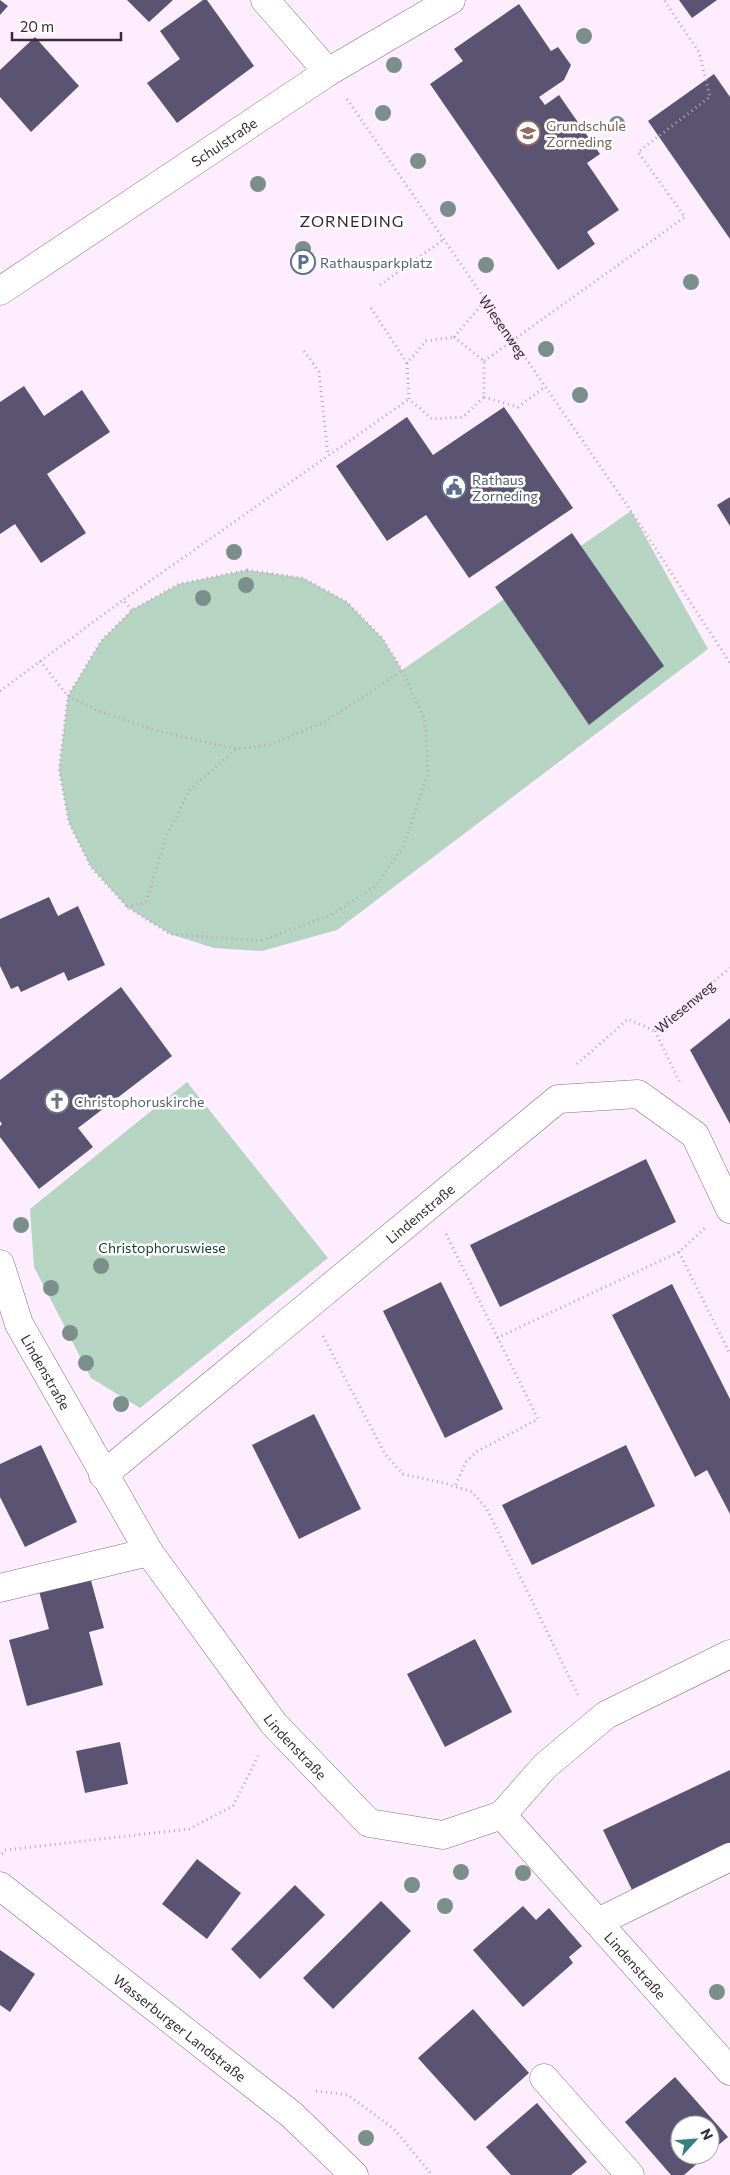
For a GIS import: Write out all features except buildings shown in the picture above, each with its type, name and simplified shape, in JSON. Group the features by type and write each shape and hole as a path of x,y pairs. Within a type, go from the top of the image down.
{"street":[{"path":"265,0 328,72"},
{"name":"Schulstraße","path":"0,291 328,72 451,0"},
{"path":"558,1099 638,1094 695,1135 727,1203"},
{"name":"Lindenstraße","path":"103,1475 558,1099"},
{"name":"Lindenstraße","path":"0,1264 18,1324 103,1475 149,1552 274,1724 369,1823 443,1835 502,1815 730,2071"},
{"path":"0,1588 149,1552"},
{"path":"502,1815 545,1766 593,1724 606,1715 730,1654"},
{"path":"598,1922 730,1857"},
{"name":"Wasserburger Landstraße","path":"0,1886 292,2115 354,2175"},
{"path":"544,2078 630,2175"}],"path":[{"path":"484,361 514,342 685,217 638,152 710,97 698,52 664,0"},
{"name":"Wiesenweg","path":"328,72 631,511 730,663"},
{"path":"380,285 443,240"},
{"path":"407,363 426,341 454,337 486,301"},
{"path":"371,308 407,363 409,399 432,419 463,417 484,397 484,361"},
{"path":"454,337 484,361"},
{"path":"304,351 319,372 328,456"},
{"path":"484,397 518,407 545,387"},
{"path":"0,691 122,600 409,399"},
{"path":"246,570 303,578 347,602 383,639 402,670 425,720 428,773 403,847 375,887 331,915 260,941 170,934 127,907 91,867 69,823 59,770 68,696 101,641 132,610 179,584 246,570"},
{"path":"122,600 132,610"},
{"path":"40,661 68,696 97,710 154,730 236,748 268,744 325,722 402,670"},
{"path":"127,907 146,902 166,837 189,791 236,748"},
{"name":"Wiesenweg","path":"558,1099 560,1078 628,1019 656,1031 730,968"},
{"path":"497,1338 679,1252 699,1236 727,1203"},
{"path":"431,1204 538,1419 476,1452 466,1462 455,1486"},
{"path":"679,1252 730,1354"},
{"path":"307,1306 385,1454 403,1474 455,1486 472,1492 487,1509 593,1724"},
{"path":"0,1856 4,1850 188,1829 233,1806 274,1724"},
{"path":"313,2090 348,2095 394,2129 432,2175"}],"green space":[{"path":"631,511 708,649 337,930 262,951 214,948 170,934 127,907 91,867 69,823 59,770 68,696 101,641 132,610 179,584 247,570 303,578 347,602 383,639 402,670"},
{"name":"Christophoruswiese","path":"187,1082 328,1258 140,1408 91,1378 34,1267 30,1209"}],"place":[{"name":"Grundschule Zorneding","path":"528,133"},
{"name":"Rathausparkplatz","path":"303,262"},
{"name":"Rathaus Zorneding","path":"454,487"},
{"name":"Christophoruskirche","path":"57,1101"}],"district":[{"name":"ZORNEDING","path":"352,220"}]}
